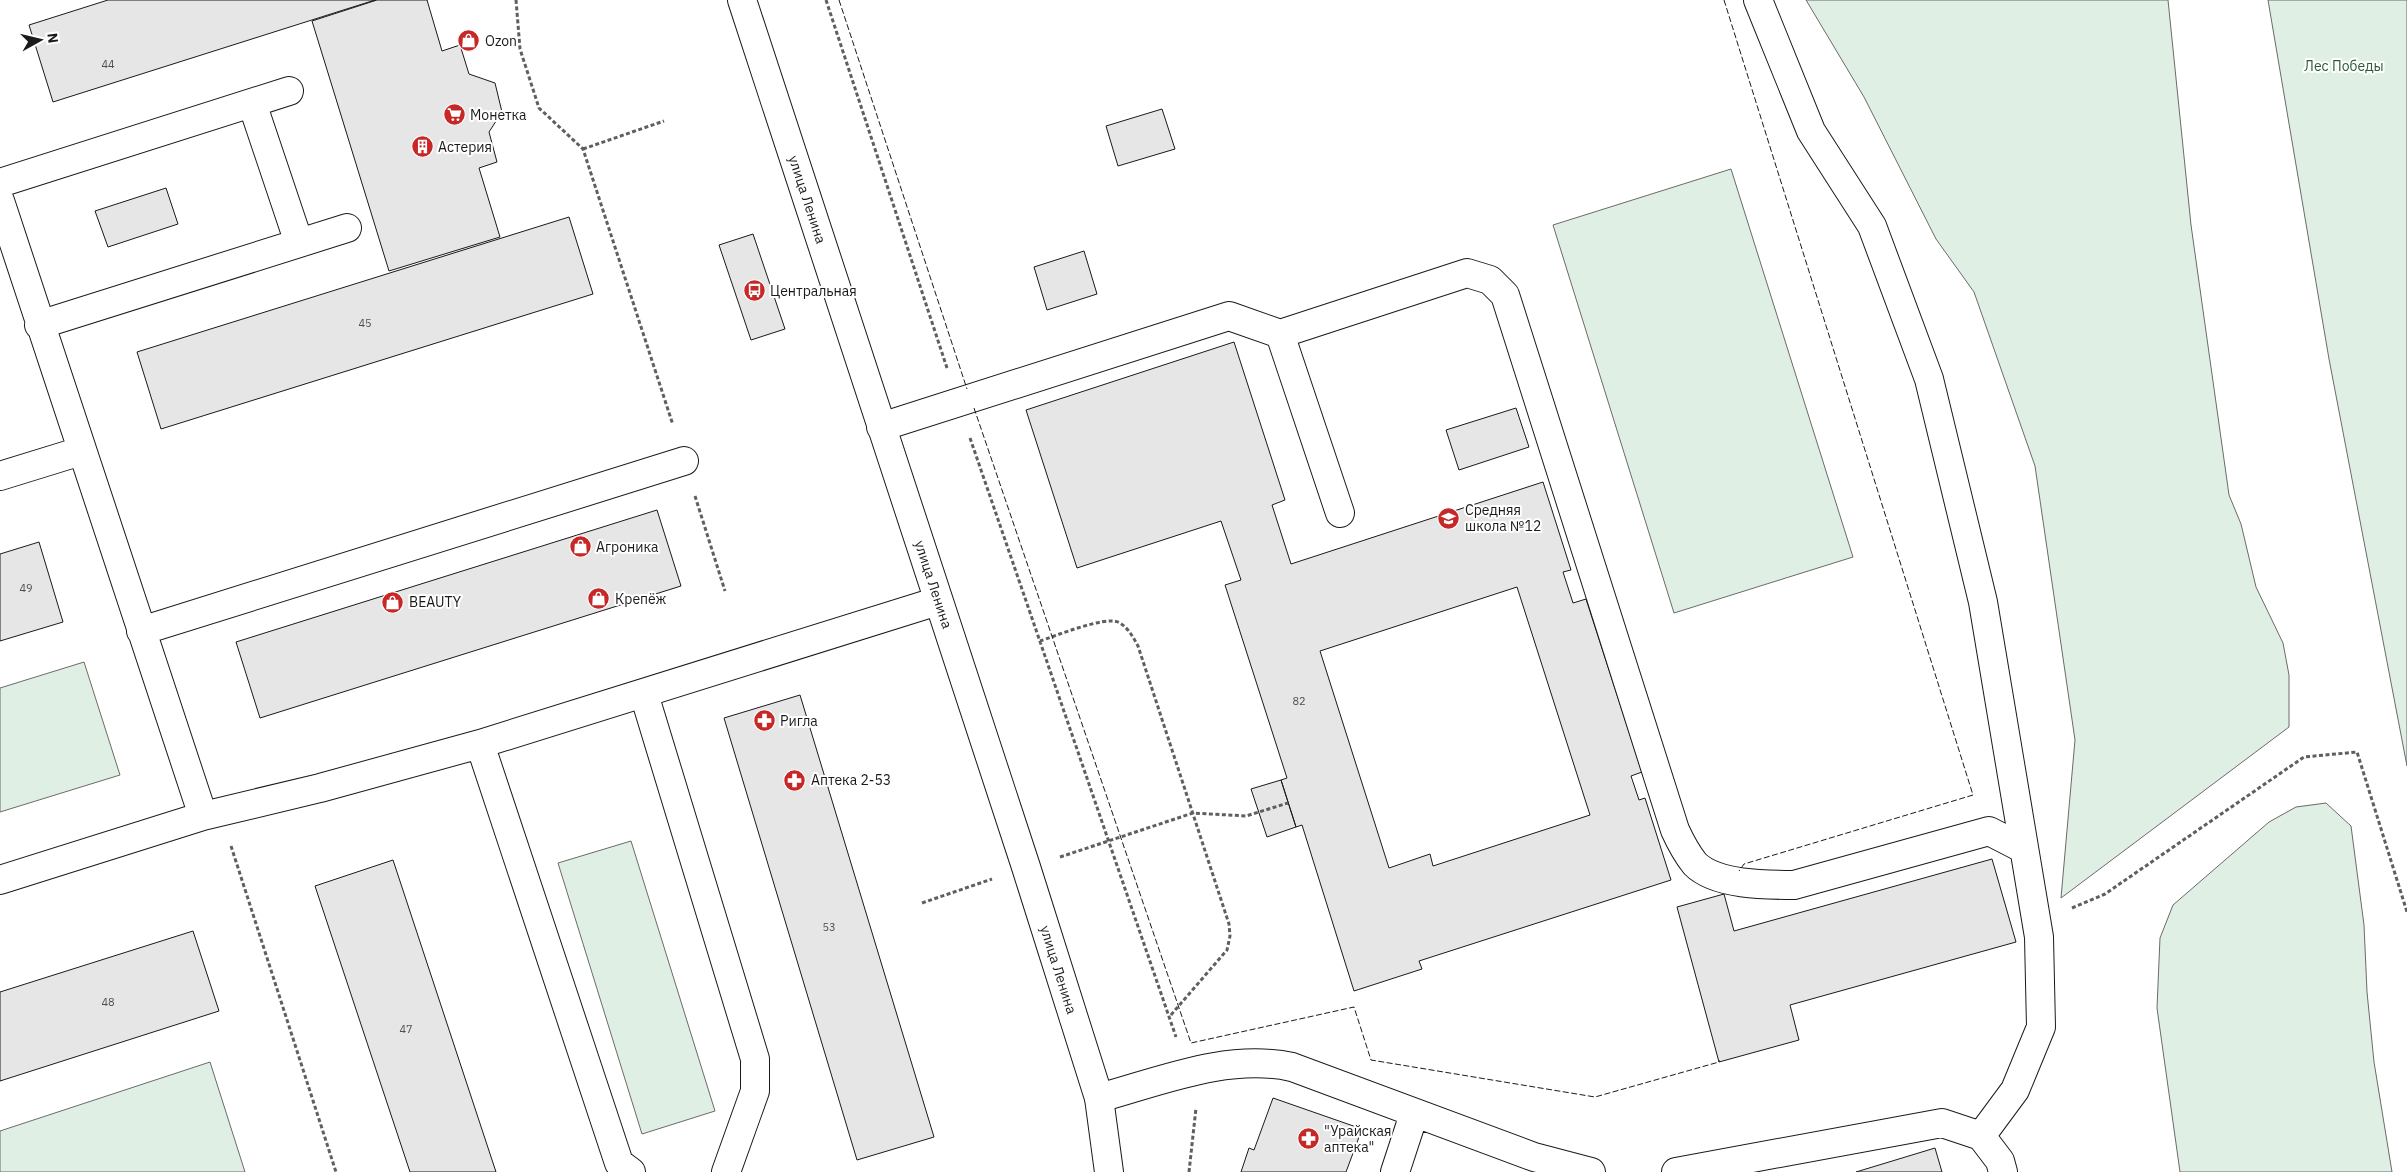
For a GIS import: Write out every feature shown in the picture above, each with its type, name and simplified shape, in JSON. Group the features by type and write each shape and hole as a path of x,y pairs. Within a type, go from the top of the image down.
{"main road":[{"name":"улица Ленина","path":"742,0 1026,868 1099,1098 1109,1172"},
{"path":"1758,0 1811,131 1872,226 1929,379 1983,602 2037,922 2039,937 2040,1027 2016,1090 1981,1136"},
{"path":"0,184 289,91"},
{"path":"252,103 299,243"},
{"path":"0,200 39,325 140,631 211,814"},
{"path":"39,325 347,228"},
{"path":"881,427 1229,316 1280,334 1467,273 1490,280 1505,295 1674,830 1696,864 1709,873 1762,885 1794,885 1989,831 2024,849"},
{"path":"1280,334 1340,513"},
{"path":"0,476 81,451"},
{"path":"140,631 684,461"},
{"path":"0,880 211,814 320,788 480,744 938,601"},
{"path":"644,694 755,1059 755,1091 726,1172"},
{"path":"480,744 619,1163 631,1172"},
{"path":"1099,1098 1221,1066 1248,1062 1272,1062 1292,1067 1414,1114 1534,1157 1591,1172"},
{"path":"1395,1172 1414,1114"},
{"path":"1676,1172 1942,1123 1981,1136 2000,1161 2003,1172"}],"path":[{"path":"516,0 520,49 539,108 583,149 725,590"},
{"path":"826,0 958,402 1178,1041"},
{"path":"583,149 664,121"},
{"path":"1040,641 1102,622 1117,621 1129,630 1138,646 1229,924 1230,936 1227,950 1169,1016"},
{"path":"2037,922 2105,894 2304,757 2357,752 2407,912"},
{"path":"922,903 1193,813 1246,816 1288,803"},
{"path":"211,814 336,1172"},
{"path":"1189,1172 1196,1105"}],"green space":[{"path":"1806,0 2168,0 2191,225 2229,495 2241,524 2256,587 2283,643 2289,675 2289,727 2061,898 2075,740 2035,466 1974,292 1936,239 1864,97"},
{"name":"Лес Победы","path":"2268,0 2407,0 2407,766 2329,359"},
{"path":"1731,169 1853,557 1674,613 1553,225"},
{"path":"84,662 120,775 0,812 0,688"},
{"path":"2326,803 2351,826 2364,925 2367,992 2374,1062 2392,1172 2180,1172 2157,1008 2160,938 2173,905 2269,822 2296,807"},
{"path":"631,841 715,1111 642,1134 558,863"},
{"path":"210,1062 245,1172 0,1172 0,1131"}],"building":[{"path":"108,0 375,0 53,102 29,25"},
{"name":"Астерия","path":"377,0 427,0 442,51 460,45 469,74 495,83 502,112 489,132 497,162 479,168 500,237 389,271 312,21"},
{"path":"1162,109 1175,149 1118,166 1106,126"},
{"path":"166,188 178,224 108,247 95,211"},
{"path":"569,217 593,294 161,429 137,352"},
{"path":"753,234 785,329 751,340 719,245"},
{"path":"1084,251 1097,294 1047,310 1034,267"},
{"path":"1234,342 1285,500 1272,505 1291,564 1543,482 1571,570 1563,572 1573,603 1586,599 1642,772 1631,776 1639,800 1645,798 1671,880 1419,961 1422,969 1354,991 1302,825 1296,827 1281,780 1287,778 1225,585 1241,580 1221,521 1077,568 1026,410","holes":["1517,587 1590,815 1433,866 1430,854 1389,868 1320,651"]},
{"path":"1516,408 1529,447 1459,470 1446,430"},
{"path":"657,510 681,586 260,718 236,642"},
{"path":"39,542 63,622 0,641 0,554"},
{"path":"800,695 934,1137 857,1160 724,718"},
{"path":"1281,780 1296,827 1267,837 1251,789"},
{"path":"1992,859 2016,942 1790,1005 1799,1040 1719,1062 1677,907 1724,894 1734,931"},
{"path":"393,860 496,1172 410,1172 315,886"},
{"path":"193,931 219,1011 0,1081 0,992"},
{"name":"\"Урайская аптека\"","path":"1273,1098 1362,1129 1346,1172 1241,1172 1249,1148 1254,1150"},
{"path":"1935,1148 1942,1172 1856,1172"}],"fence":[{"path":"839,0 967,389"},
{"path":"1724,0 1973,795 1744,864 1739,871"},
{"path":"974,408 1191,1043 1354,1007 1371,1060 1595,1097 1719,1062 1719,1060"}],"place":[{"name":"Ozon","path":"469,41"},
{"name":"Монетка","path":"454,115"},
{"name":"Астерия","path":"422,147"},
{"name":"Центральная","path":"754,291"},
{"name":"Средняя школа №12","path":"1449,518"},
{"name":"Агроника","path":"580,547"},
{"name":"Крепёж","path":"599,599"},
{"name":"BEAUTY","path":"393,602"},
{"name":"Ригла","path":"764,721"},
{"name":"Аптека 2-53","path":"795,780"},
{"name":"\"Урайская аптека\"","path":"1308,1139"}]}
